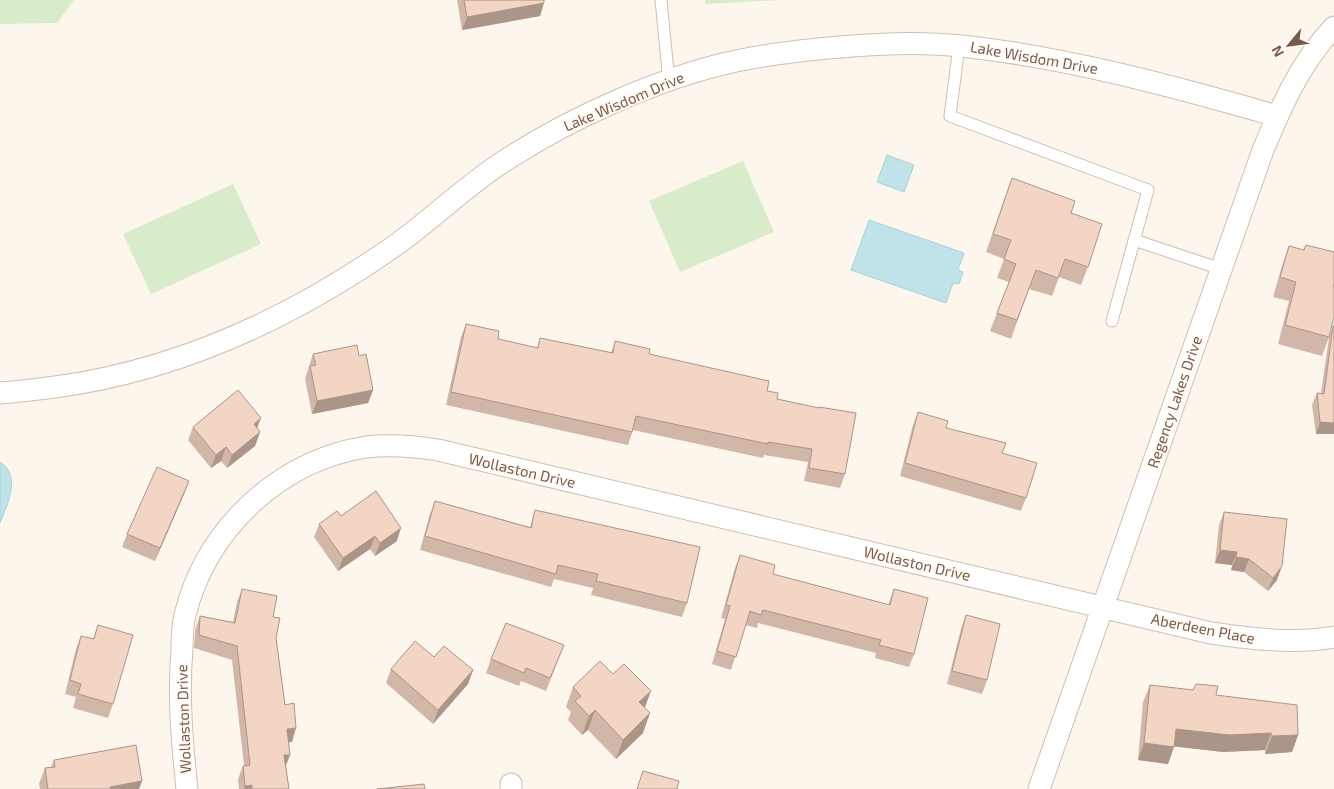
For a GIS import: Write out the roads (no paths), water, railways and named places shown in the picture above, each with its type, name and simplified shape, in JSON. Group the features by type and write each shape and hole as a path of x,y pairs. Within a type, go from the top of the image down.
{"street":[{"name":"Regency Lakes Drive","path":"1040,789 1102,607 1277,116 1296,77 1319,43 1334,27"},
{"name":"Lake Wisdom Drive","path":"0,392 91,382 156,366 218,344 282,316 352,275 403,239 507,159 582,118 623,99 734,61 804,49 889,43 960,46 1064,62 1158,82 1277,116"},
{"name":"Wollaston Drive","path":"187,789 181,733 180,679 184,617 195,582 216,542 240,514 268,490 306,466 338,454 366,447 402,445 438,450 1102,607"},
{"name":"Aberdeen Place","path":"1102,607 1211,633 1258,640 1316,640 1334,637"}],"lane":[{"path":"661,0 669,82"},
{"path":"960,46 950,116 1148,190 1112,322"},
{"path":"1134,240 1222,269"}],"water":[{"path":"887,155 914,165 904,192 877,182"},
{"path":"869,220 964,253 958,270 963,272 959,284 953,283 946,303 851,270"},
{"path":"0,462 7,468 12,483 9,499 0,523"}]}
